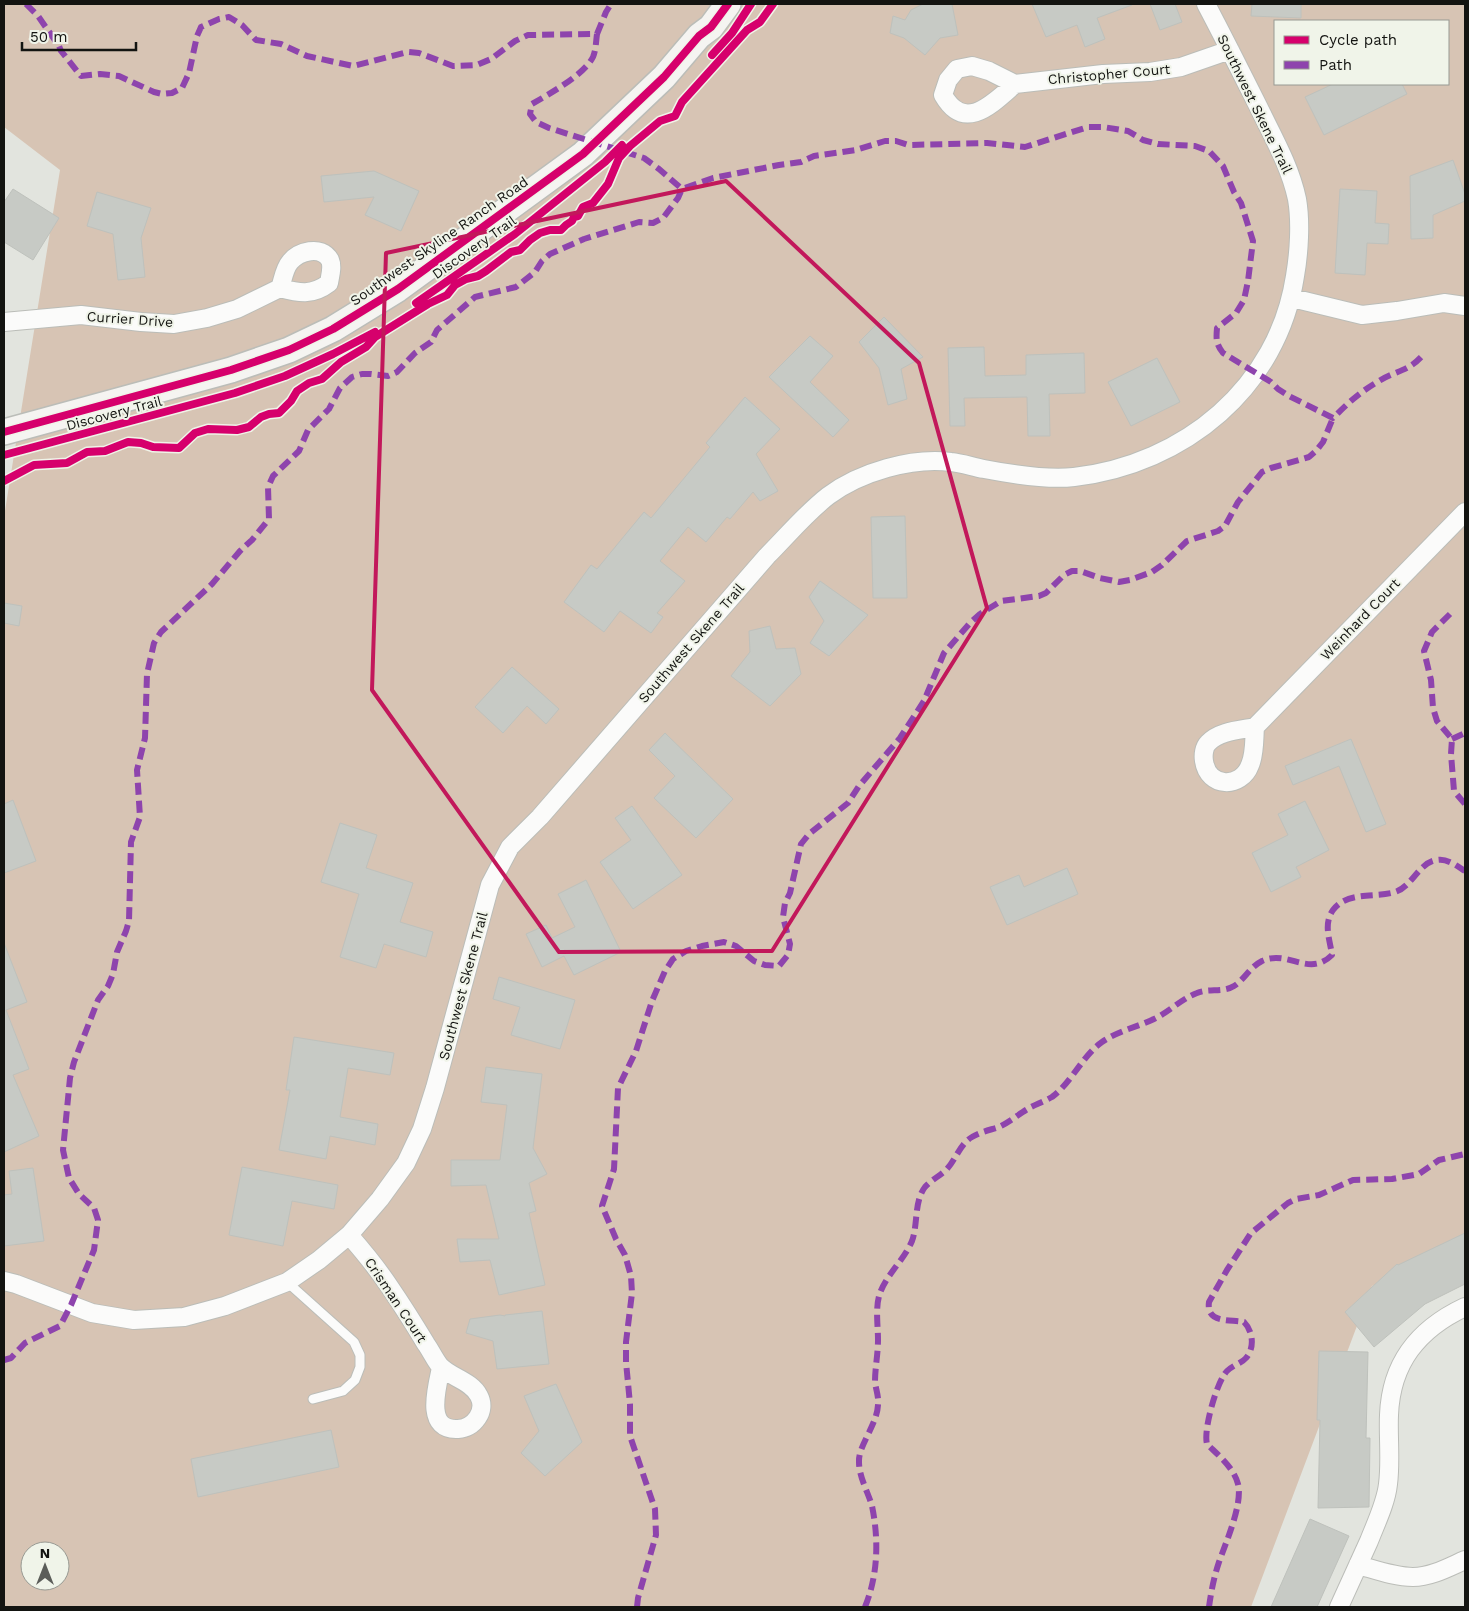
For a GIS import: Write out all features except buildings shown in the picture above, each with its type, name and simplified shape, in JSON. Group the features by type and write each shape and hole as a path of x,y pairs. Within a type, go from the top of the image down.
{"street":[{"path":"699,36 702,22 713,4"},
{"path":"699,36 711,27 728,4"},
{"name":"Southwest Skene Trail","path":"4,1281 92,1313 134,1320 184,1317 225,1306 287,1282 319,1260 349,1235 380,1199 406,1162 422,1129 435,1088 490,885 510,847 547,810 767,556 828,496 856,479 880,470 918,461 950,462 1028,476 1072,478 1104,472 1161,451 1192,435 1214,419 1240,395 1262,366 1278,337 1292,298 1299,251 1297,201 1287,163 1206,4"},
{"name":"Southwest Skyline Ranch Road","path":"4,432 231,370 289,350 333,329 398,289 584,154 664,77 699,36"},
{"name":"Christopher Court","path":"1015,84 1103,74 1150,72 1181,67 1230,50"},
{"name":"Currier Drive","path":"4,322 81,315 174,324 207,318 237,309 280,288"},
{"path":"1292,298 1362,315 1444,303 1465,306"},
{"name":"Weinhard Court","path":"1255,727 1465,512"},
{"name":"Crisman Court","path":"349,1235 388,1284 441,1368"},
{"path":"1340,1607 1379,1517 1388,1484 1389,1414 1392,1385 1401,1362 1431,1328 1465,1307"},
{"path":"1358,1565 1387,1573 1413,1577 1440,1571 1465,1560"}],"lane":[{"path":"287,1282 354,1342 360,1355 360,1367 355,1380 343,1391 313,1399"}],"highlighted area":[{"path":"726,181 919,363 987,608 772,951 559,952 372,690 386,253"}],"shaded area":[{"path":"4,4 1465,4 1465,1251 1372,1286 1251,1607 4,1607 4,517 60,170 4,127"}],"marked path":[{"path":"26,4 38,16 61,51 81,76 100,74 119,76 162,94 172,93 182,88 189,73 197,36 201,27 229,17 242,25 256,40 281,44 307,56 353,66 408,52 419,53 453,66 477,65 491,59 515,41 528,35 597,34 594,54 588,64 566,84 532,104 530,114 536,122 549,128 644,158 682,189"},
{"path":"597,34 611,4"},
{"path":"4,1360 11,1358 25,1343 60,1326 94,1250 98,1220 94,1208 79,1194 69,1178 63,1150 70,1078 74,1062 98,1000 108,986 113,974 117,952 129,921 131,842 140,817 137,770 145,738 147,674 154,643 161,632 212,584 269,519 268,487 273,476 299,451 308,430 329,409 340,388 352,377 362,374 388,376 397,372 415,353 431,342 437,330 475,297 516,287 535,272 542,261 550,254 584,239 639,222 653,223 663,218 678,198 682,189 713,178 801,162 814,156 856,150 885,141 896,141 908,145 987,143 1025,147 1088,127 1128,131 1143,140 1158,144 1195,146 1209,151 1223,166 1241,203 1253,241 1244,300 1236,313 1217,328 1217,341 1223,353 1271,382 1289,396 1333,418 1366,389 1385,377 1407,368 1418,361 1423,355"},
{"path":"637,1607 656,1535 655,1509 630,1436 626,1342 632,1293 631,1276 625,1255 602,1206 614,1169 618,1088 636,1051 652,1001 665,971 673,959 686,951 724,942 736,946 754,961 765,965 779,966 788,955 790,944 783,917 801,844 809,834 848,803 859,786 900,738 924,701 944,653 980,614 1001,601 1039,596 1046,593 1064,575 1072,571 1080,571 1119,582 1152,572 1187,541 1218,531 1225,526 1238,502 1262,472 1309,457 1323,442 1333,418"},
{"path":"1450,614 1432,632 1424,651 1431,680 1433,708 1437,721 1452,739 1451,754 1454,791 1465,804"},
{"path":"1452,739 1465,733"},
{"path":"865,1607 875,1570 876,1532 872,1506 859,1468 859,1456 877,1413 878,1396 875,1382 878,1345 878,1304 883,1286 912,1241 919,1199 925,1187 947,1169 964,1144 972,1137 999,1127 1031,1107 1052,1097 1066,1084 1095,1047 1108,1038 1154,1019 1197,993 1230,988 1262,961 1272,958 1281,958 1307,964 1323,961 1332,955 1328,932 1330,915 1339,904 1346,900 1395,892 1406,885 1425,865 1437,860 1448,861 1465,871"},
{"path":"1209,1607 1219,1562 1236,1512 1239,1492 1233,1473 1207,1444 1207,1428 1215,1395 1223,1376 1229,1369 1246,1358 1252,1345 1251,1335 1244,1322 1220,1319 1211,1314 1209,1309 1209,1302 1227,1270 1251,1233 1288,1203 1296,1199 1319,1195 1353,1180 1392,1179 1419,1174 1439,1160 1465,1154"}],"cycle path":[{"name":"Discovery Trail","path":"4,432 231,370 289,350 333,329 398,289 583,154 664,77 699,36 711,27 728,4"},
{"path":"712,55 732,33 751,4"},
{"path":"4,481 34,465 67,463 87,452 105,451 128,442 141,443 153,447 179,448 195,433 208,429 237,430 249,427 261,417 279,413 291,401 297,391 309,383 322,379 341,362 366,347 375,337 428,304 447,295 455,285 466,279 478,276 511,252 520,250 540,233 550,230 561,230 572,221 574,217 578,216 583,207 593,203 608,184 619,158 630,146 660,121 675,116 682,102 747,30 760,22 773,4"},
{"name":"Discovery Trail","path":"416,303 515,234 605,162 622,145"},
{"name":"Discovery Trail","path":"4,455 235,393 285,376 375,332"}]}
